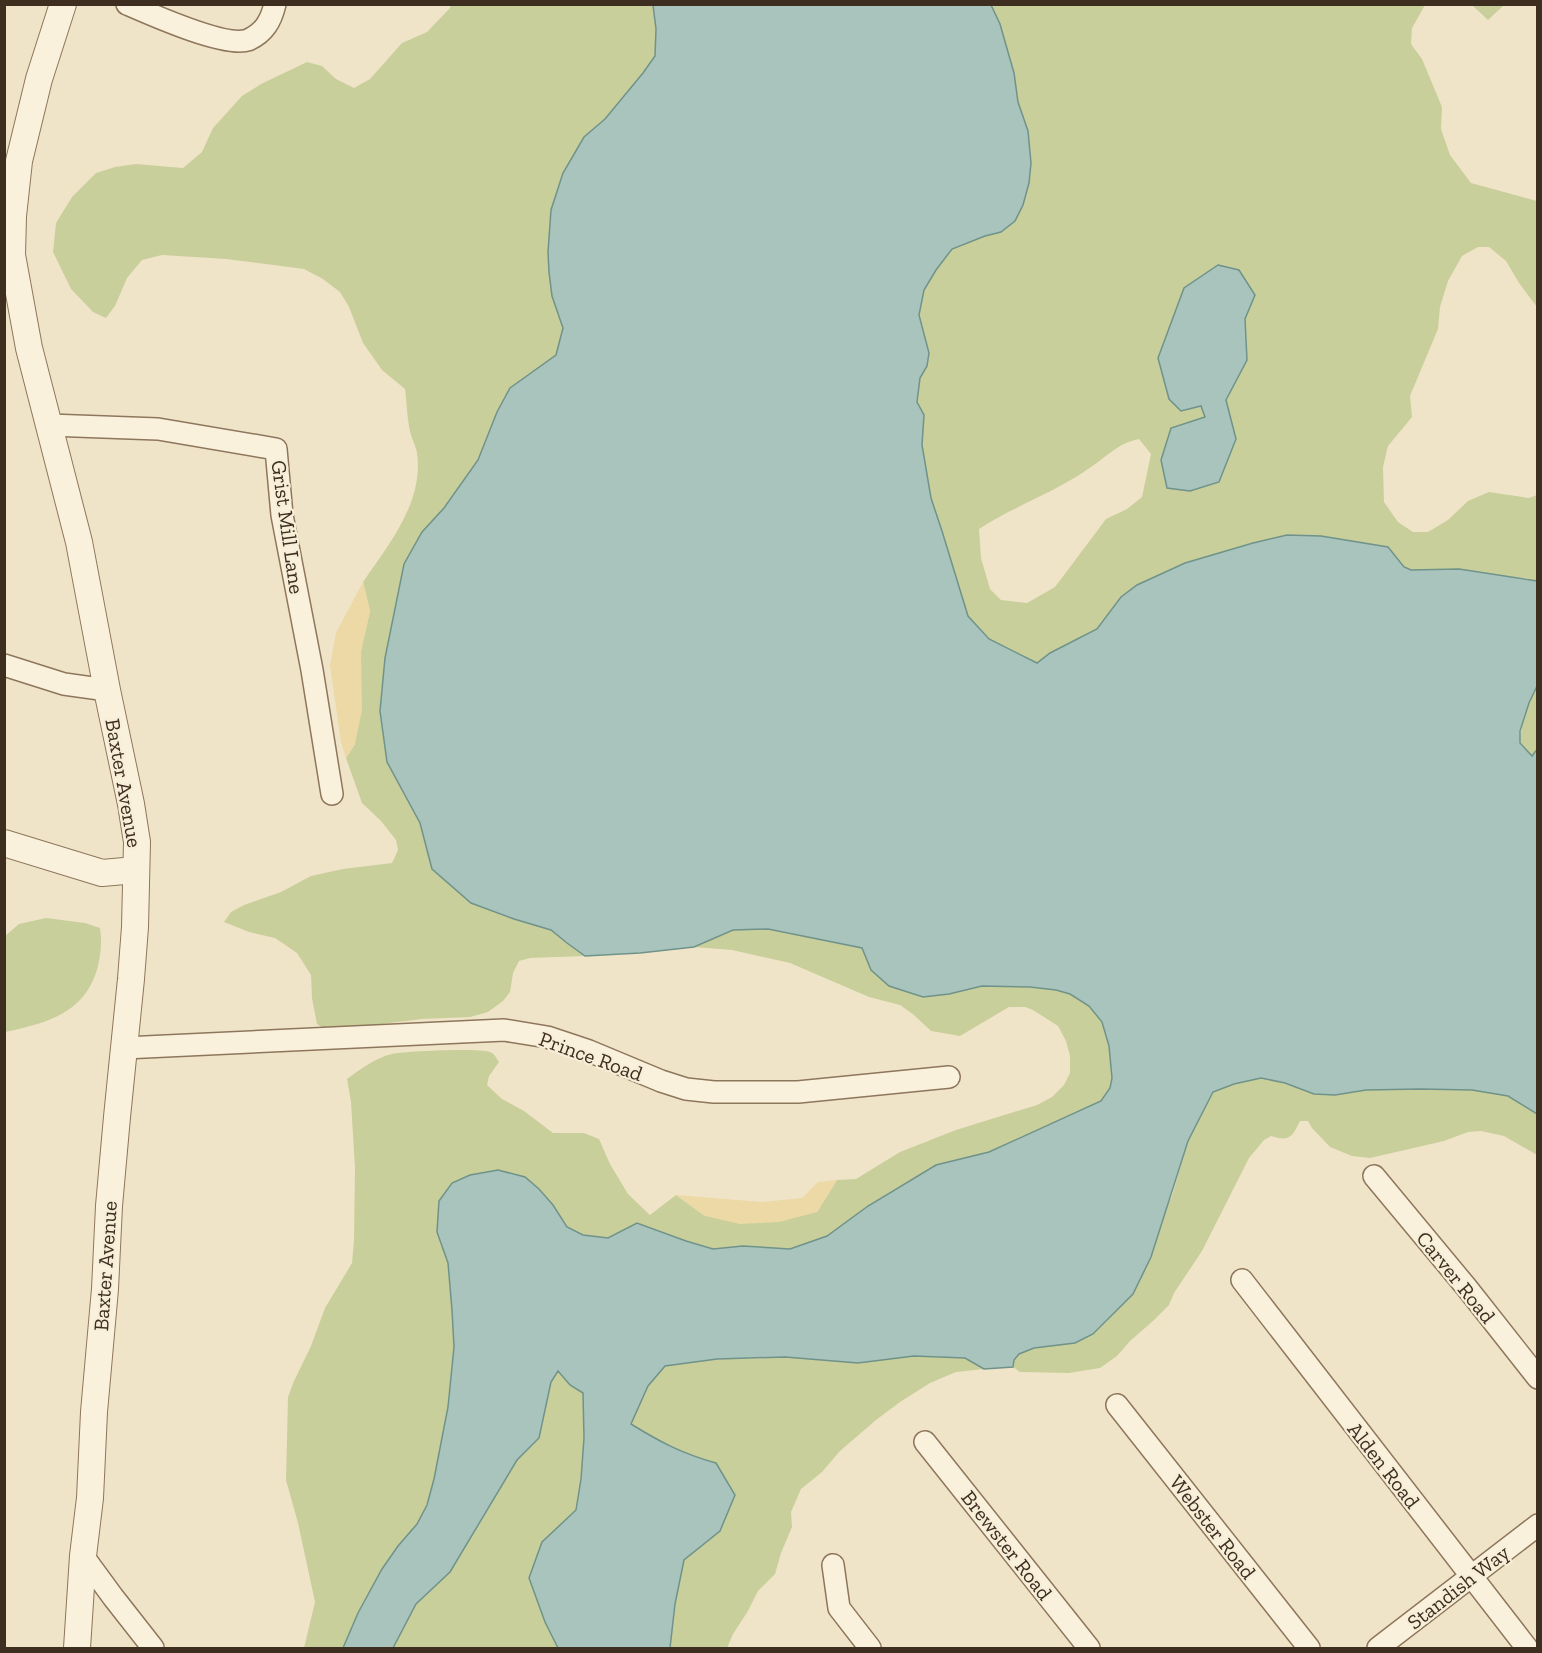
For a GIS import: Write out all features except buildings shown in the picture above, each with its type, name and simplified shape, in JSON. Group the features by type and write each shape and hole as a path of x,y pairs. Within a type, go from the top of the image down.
{"street":[{"name":"Baxter Avenue","path":"63,4 39,79 19,161 9,216 12,255 29,348 79,542 137,842 135,927 113,1161 90,1498 76,1648"},
{"path":"127,4 206,34 232,41 246,40 262,31 273,11"},
{"name":"Grist Mill Lane","path":"49,425 158,429 276,449 282,515 312,670 332,794"},
{"path":"4,665 64,684 106,690"},
{"path":"4,843 102,873 136,870"},
{"name":"Prince Road","path":"124,1048 504,1030 548,1037 589,1051 661,1082 686,1089 798,1092 949,1077"},
{"name":"Carver Road","path":"1374,1176 1538,1378"},
{"name":"Alden Road","path":"1242,1280 1527,1648"},
{"name":"Webster Road","path":"1117,1405 1309,1648"},
{"name":"Brewster Road","path":"925,1442 1089,1648"},
{"name":"Standish Way","path":"1378,1648 1538,1525"},
{"path":"83,1556 153,1648"},
{"path":"833,1565 839,1608 870,1648"}],"green space":[{"path":"1472,4 1504,5 1488,20"},
{"path":"451,5 653,5 656,29 655,56 605,119 584,137 563,173 551,210 548,252 552,296 563,328 556,355 510,388 497,412 478,460 444,508 422,532 395,609 385,658 380,711 387,762 420,823 425,838 471,903 551,930 585,956 530,958 519,961 513,973 510,992 503,1001 488,1012 470,1017 323,1028 317,1024 312,998 311,975 297,953 275,938 249,932 224,922 231,912 244,905 281,892 311,876 343,869 392,863 398,850 396,840 381,821 362,803 346,758 355,744 361,679 361,651 370,611 363,582 402,522 410,505 418,471 417,453 410,430 405,389 382,370 363,343 349,307 340,292 323,279 304,269 226,259 162,255 142,260 127,278 115,306 106,318 93,312 71,289 53,252 56,223 72,197 96,173 136,164 183,168 202,152 213,128 242,96 261,84 307,62 322,66 336,79 354,88 370,79 402,43 427,32"},
{"path":"991,5 1425,5 1412,28 1411,44 1422,59 1442,107 1441,129 1450,155 1471,183 1537,201 1537,307 1506,261 1489,247 1478,247 1462,256 1448,281 1440,307 1438,329 1410,396 1412,417 1388,446 1383,467 1384,502 1398,522 1413,532 1428,532 1448,520 1468,501 1489,492 1529,498 1537,495 1537,581 1526,578 1411,570 1404,567 1388,547 1253,543 1185,563 1137,585 1121,597 1097,629 1050,653 1037,664 989,639 968,616 931,498 922,445 924,415 917,402 920,378 927,366 929,353 919,315 924,290 952,249 1001,232 1028,131 1018,102 1014,73 1000,24","holes":["1139,439 1151,454 1142,497 1127,509 1106,519 1055,587 1027,603 1001,600 990,589 981,558 979,529 1075,478 1124,444"]},
{"path":"1537,686 1537,748 1532,756 1520,743 1526,713"},
{"path":"46,918 85,923 100,928 98,966 84,995 63,1013 50,1020 5,1032 5,936 19,924"},
{"path":"768,929 862,948 871,970 889,986 923,997 949,994 982,986 1030,987 1070,994 1089,1006 1102,1022 1109,1046 1112,1078 1110,1088 1101,1101 989,1152 936,1165 868,1206 827,1236 790,1249 743,1246 713,1249 637,1223 608,1238 583,1235 567,1227 539,1189 437,1232 448,1263 454,1347 448,1407 427,1505 417,1524 382,1569 358,1613 343,1648 304,1648 315,1602 286,1480 288,1397 325,1308 352,1263 355,1168 351,1102 347,1079 352,1075 374,1061 392,1054 442,1050 490,1052 499,1062 489,1076 487,1085 502,1099 524,1111 553,1133 584,1133 599,1139 610,1164 628,1194 650,1215 676,1195 705,1216 817,1212 837,1180 856,1179 900,1152 956,1130 1037,1105 1052,1097 1064,1085 1070,1073 1070,1056 1066,1041 1058,1026 1025,1007 1009,1007 960,1036 931,1031 900,1005 869,997 790,963 732,950 694,947 733,930"},
{"path":"1261,1078 1335,1095 1366,1090 1420,1089 1472,1090 1508,1096 1537,1114 1537,1155 1504,1136 1481,1131 1468,1132 1444,1141 1370,1158 1352,1156 1330,1147 1308,1121 1300,1121 1290,1137 1271,1136 1264,1140 1249,1158 1202,1251 1174,1293 1169,1305 1117,1356 1100,1368 1069,1373 1020,1372 1013,1367 1014,1360 1019,1354 1034,1348 1075,1343 1093,1334 1113,1315 1172,1196 1188,1141 1213,1092"},
{"path":"905,1356 965,1358 984,1369 956,1372 930,1383 900,1402 840,1451 822,1472 801,1489 791,1512 792,1527 775,1574 758,1591 727,1648 670,1648 675,1604 684,1560 720,1531 716,1463 672,1447 631,1424 648,1386 665,1366 717,1359"},
{"path":"559,1371 570,1385 584,1393 584,1438 576,1510 563,1523 545,1622 558,1648 393,1648 416,1604 450,1572 517,1460 539,1438 551,1381"}],"sand":[{"path":"363,582 370,611 361,651 362,710 355,744 346,758 341,742 330,665 336,633"},
{"path":"837,1180 817,1212 779,1222 740,1224 705,1216 676,1195 762,1202 802,1198 818,1182"}],"water":[{"path":"653,5 991,5 1000,24 1014,73 1018,102 1028,131 1031,163 1029,183 1023,205 1015,221 1001,232 952,249 924,290 919,315 929,353 927,366 920,378 917,402 924,415 922,445 931,498 968,616 989,639 1037,663 1050,653 1097,629 1121,597 1137,585 1185,563 1287,535 1321,536 1388,547 1404,567 1411,570 1459,569 1537,581 1537,686 1520,731 1520,743 1532,756 1538,748 1537,1114 1508,1096 1472,1090 1366,1090 1335,1095 1314,1094 1285,1083 1261,1078 1234,1084 1213,1092 1188,1141 1151,1257 1133,1294 1093,1334 1075,1343 1034,1348 1019,1354 1014,1360 1013,1367 984,1369 965,1358 914,1356 858,1363 785,1357 717,1359 665,1366 648,1386 631,1424 672,1447 716,1463 735,1495 720,1531 684,1560 675,1604 670,1648 558,1648 545,1622 529,1578 542,1542 576,1510 584,1438 583,1393 570,1385 558,1371 551,1382 539,1438 517,1460 450,1572 416,1604 393,1648 343,1648 358,1613 382,1569 417,1524 427,1505 434,1479 448,1407 454,1347 448,1263 437,1232 439,1201 452,1183 470,1175 498,1170 525,1177 553,1205 567,1227 583,1235 608,1238 637,1223 713,1249 743,1246 790,1249 827,1236 868,1206 936,1165 989,1152 1101,1101 1110,1088 1112,1078 1109,1046 1102,1022 1089,1006 1070,994 1030,987 982,986 949,994 923,997 889,986 871,970 862,948 768,929 733,930 694,947 585,956 551,930 471,903 432,869 420,823 387,762 380,711 385,658 404,564 422,532 444,508 478,460 497,412 510,388 556,355 563,328 552,296 549,272 551,210 563,173 584,137 605,119 655,56 656,29"},
{"path":"1218,265 1239,270 1255,295 1245,319 1247,360 1226,400 1236,439 1219,482 1190,491 1167,488 1161,460 1171,428 1205,417 1201,406 1181,411 1169,399 1158,358 1184,288"}]}
